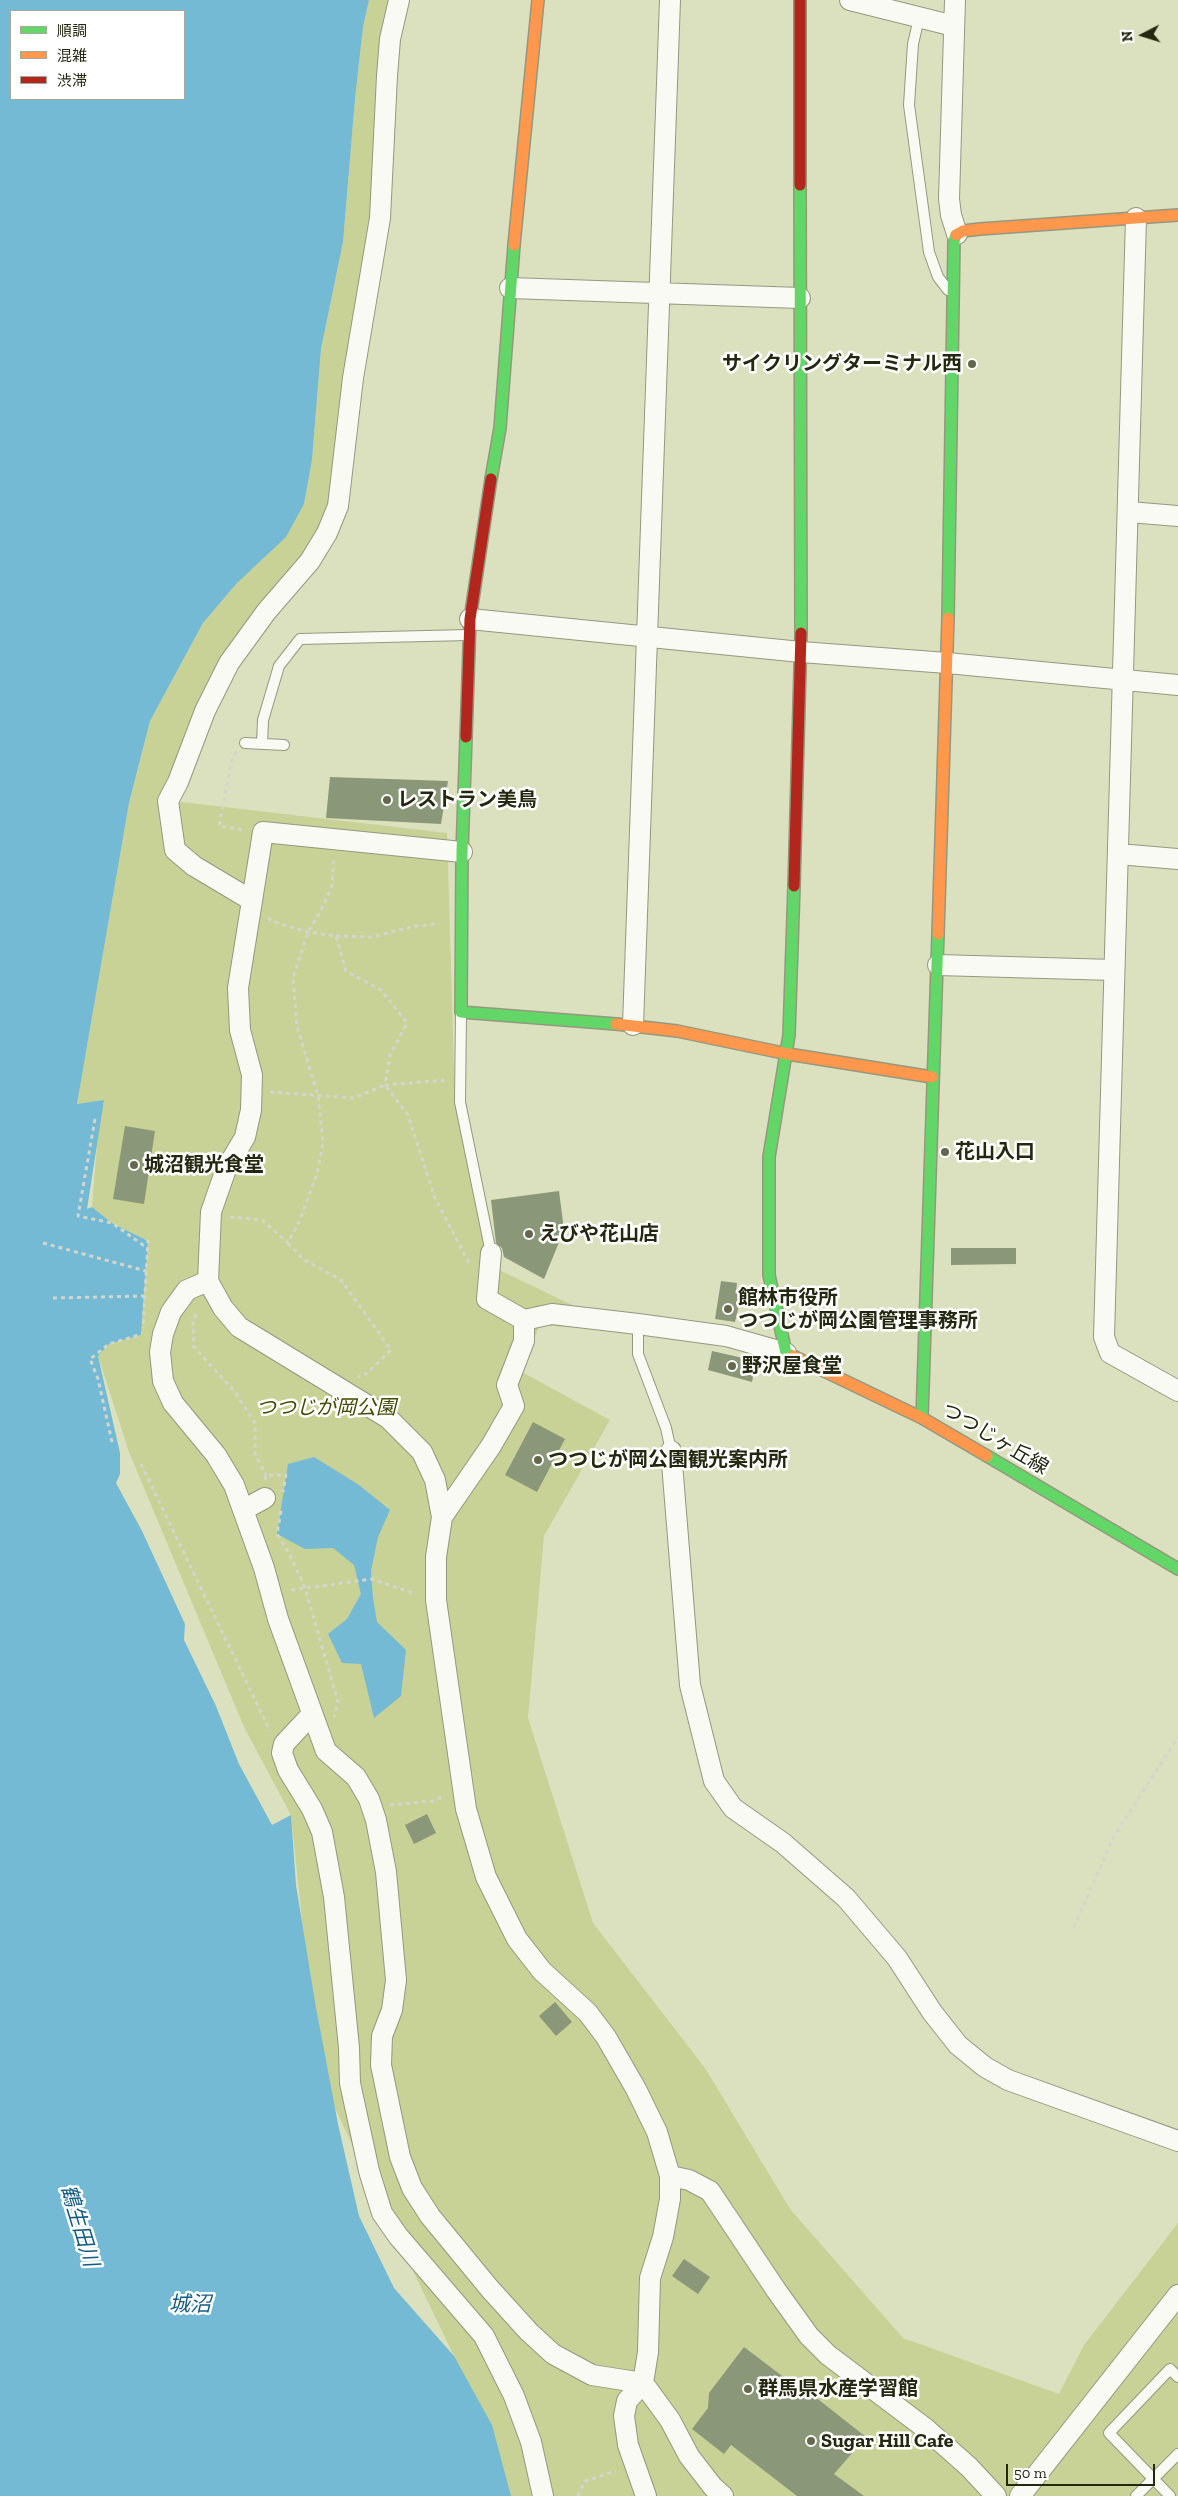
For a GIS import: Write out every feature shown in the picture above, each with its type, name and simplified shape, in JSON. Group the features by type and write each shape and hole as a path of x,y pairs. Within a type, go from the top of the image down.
{"street":[{"path":"251,900 194,866 175,850 168,801 178,782 205,711 229,663 266,612 310,561 327,532 338,506 353,378 380,218 390,38 399,0"},
{"path":"538,0 510,288 500,428 475,575 469,627 462,852 461,1012 633,1025 677,1031 788,1054 932,1077"},
{"path":"633,1025 670,0"},
{"path":"491,1253 487,1299 524,1320 552,1314 638,1324 726,1336 786,1353 769,1275 770,1157 780,1083 788,1054 801,652 800,0"},
{"path":"850,0 954,26"},
{"path":"955,0 949,199 951,215 957,234"},
{"path":"922,1418 947,663 955,299 954,241 957,234 963,231 980,229 1178,215"},
{"path":"1136,218 1104,1337 1110,1353 1178,1391"},
{"path":"510,288 800,298"},
{"path":"1128,512 1178,516"},
{"path":"469,627 646,636 801,652 947,663 1178,685"},
{"path":"462,852 263,832 238,988 240,1030 249,1058 253,1091 245,1137 226,1168 211,1221 208,1281 223,1308 239,1327 388,1418 422,1452 435,1480 442,1517 436,1557 436,1600 466,1809 486,1877 500,1910 517,1939 542,1971 588,2013 606,2037 636,2089 657,2132 670,2176 670,2199 664,2237 650,2278 648,2352 643,2383 627,2401 624,2416 628,2445 646,2496"},
{"path":"1118,854 1178,859"},
{"path":"938,965 1114,970"},
{"path":"208,1281 187,1290 171,1312 163,1334 160,1352 164,1381 173,1403 216,1455 234,1485 326,1751 337,1763 356,1776 372,1807 386,1872 396,1980 392,2010 382,2036 381,2065 400,2157 412,2188 430,2216 490,2289 528,2332 553,2354 592,2375 643,2383 670,2420 689,2456 713,2487 723,2496"},
{"path":"442,1517 490,1446 514,1406 507,1385 524,1341 524,1320"},
{"name":"つつじヶ丘線","path":"786,1353 922,1418 1178,1569"},
{"path":"671,1451 690,1685 714,1781 733,1808 783,1843 846,1898 897,1958 932,2012 958,2045 985,2067 1008,2080 1178,2141"},
{"path":"243,1510 274,1499"},
{"path":"312,1714 284,1744 282,1753 288,1770 312,1809 322,1832 334,1897 349,2048 350,2083 370,2171 382,2213 398,2236 484,2336 514,2396 531,2442 543,2496"},
{"path":"670,2176 690,2180 710,2191 776,2290 810,2336 822,2348 925,2428 969,2467 996,2496"},
{"path":"1020,2496 1178,2295"}],"lane":[{"path":"919,18 913,44 909,105 929,252 938,277 955,299"},
{"path":"262,744 263,720 279,666 300,638 469,627"},
{"path":"244,743 284,745"},
{"path":"461,1012 460,1102 491,1253"},
{"path":"638,1324 638,1354 666,1428 671,1451"},
{"path":"1170,2496 1110,2433 1170,2368 1178,2377"},
{"path":"1136,2496 1178,2454"}],"path":[{"path":"244,743 232,758 219,826 263,832"},
{"path":"288,1242 299,1222 316,1174 323,1143 318,1096 297,1026 293,978 308,932 332,886 335,839"},
{"path":"251,900 272,921 308,932 336,936 372,937 414,926 462,922"},
{"path":"336,936 346,971 381,990 407,1023 390,1055 385,1085 408,1115 435,1198 487,1299"},
{"path":"253,1091 354,1098 385,1085 460,1078"},
{"path":"95,1119 78,1216 112,1223 143,1245 148,1241 142,1335 109,1344 90,1359 98,1379 112,1442"},
{"path":"211,1221 228,1216 262,1220 288,1242 303,1259 341,1280 391,1350 367,1373 337,1387"},
{"path":"43,1244 146,1271"},
{"path":"54,1298 145,1296"},
{"path":"196,1312 193,1320 194,1347 235,1392 256,1423 255,1454 266,1476 262,1489 274,1499"},
{"path":"141,1464 272,1736 284,1744"},
{"path":"266,1476 286,1475 274,1499 268,1505 281,1509 276,1534 289,1553 305,1588 338,1702 326,1751"},
{"path":"270,1592 372,1579 436,1600"},
{"path":"1074,1927 1113,1838 1178,1737"},
{"path":"372,1807 432,1801 463,1789"},
{"path":"578,2496 586,2481 610,2471 636,2471"}],"green space":[{"name":"つつじが岡公園","path":"369,0 394,0 371,231 326,518 299,562 251,616 207,685 183,744 173,801 447,833 455,1101 491,1266 572,1305 567,1327 540,1325 520,1371 610,1420 544,1536 528,1718 593,1923 705,2068 790,2209 903,2338 1059,2394 1084,2345 1178,2223 1178,2496 500,2496 454,2356 318,2073 291,1815 244,1727 129,1452 98,1356 109,1344 141,1335 148,1241 112,1223 92,1207 99,1121 104,1101 77,1104 129,803 150,721 203,623 304,504 312,460 321,349 343,242 355,99 363,27"}],"water":[{"name":"城沼","path":"0,0 369,0 363,27 355,99 343,242 321,349 312,460 304,504 286,537 237,583 203,623 150,721 129,803 77,1104 104,1100 87,1209 92,1207 112,1223 148,1241 141,1335 109,1344 98,1356 120,1453 120,1474 116,1483 142,1531 185,1624 184,1640 216,1706 239,1764 272,1825 291,1815 296,1885 315,2002 338,2124 359,2216 394,2288 454,2356 492,2425 511,2496 0,2496"},
{"path":"314,1457 359,1485 390,1510 378,1537 371,1571 373,1598 377,1622 406,1650 401,1696 374,1718 361,1664 342,1663 328,1634 347,1619 361,1594 354,1565 333,1548 305,1549 277,1534 288,1464"}],"building":[{"name":"レストラン美鳥","path":"330,777 448,781 441,824 326,818"},
{"name":"城沼観光食堂","path":"125,1126 155,1131 144,1204 113,1199"},
{"name":"えびや花山店","path":"559,1191 564,1230 544,1279 504,1257 502,1248 496,1243 491,1200"},
{"path":"951,1248 1016,1248 1016,1264 951,1265"},
{"path":"721,1281 737,1283 736,1292 742,1293 735,1322 715,1319"},
{"name":"野沢屋食堂","path":"712,1351 756,1361 752,1382 708,1370"},
{"path":"533,1422 565,1439 537,1492 505,1475"},
{"path":"427,1814 436,1833 414,1844 405,1825"},
{"path":"555,2002 572,2022 556,2036 539,2016"},
{"path":"684,2259 710,2277 698,2294 672,2276"},
{"path":"744,2347 798,2388 800,2385 866,2437 834,2474 864,2496 797,2496 731,2445 724,2454 692,2429 708,2408 709,2393"}],"traffic: fast":[{"path":"800,185 801,633"},
{"path":"948,618 954,241 956,235"},
{"path":"491,479 500,428 514,245"},
{"path":"466,737 462,852 461,1012 616,1024"},
{"path":"793,1356 786,1353 769,1275 769,1157 789,1035 794,886"},
{"path":"922,1418 938,934"},
{"path":"987,1456 1178,1569"}],"traffic: slow":[{"path":"514,245 538,0"},
{"path":"956,235 963,231 980,229 1178,215"},
{"path":"938,934 948,618"},
{"path":"616,1024 677,1031 788,1054 932,1077"},
{"path":"793,1356 922,1418 987,1456"}],"traffic: jam":[{"path":"800,0 800,185"},
{"path":"466,737 470,619 491,479"},
{"path":"794,886 801,633"}],"place":[{"name":"サイクリングターミナル西","path":"972,364"},
{"name":"レストラン美鳥","path":"387,800"},
{"name":"花山入口","path":"945,1152"},
{"name":"城沼観光食堂","path":"134,1165"},
{"name":"えびや花山店","path":"529,1234"},
{"name":"館林市役所 つつじが岡公園管理事務所","path":"728,1309"},
{"name":"野沢屋食堂","path":"732,1366"},
{"name":"つつじが岡公園観光案内所","path":"538,1460"},
{"name":"群馬県水産学習館","path":"748,2389"},
{"name":"Sugar Hill Cafe","path":"811,2441"}],"water label":[{"name":"鶴生田川","path":"79,2226"}]}
